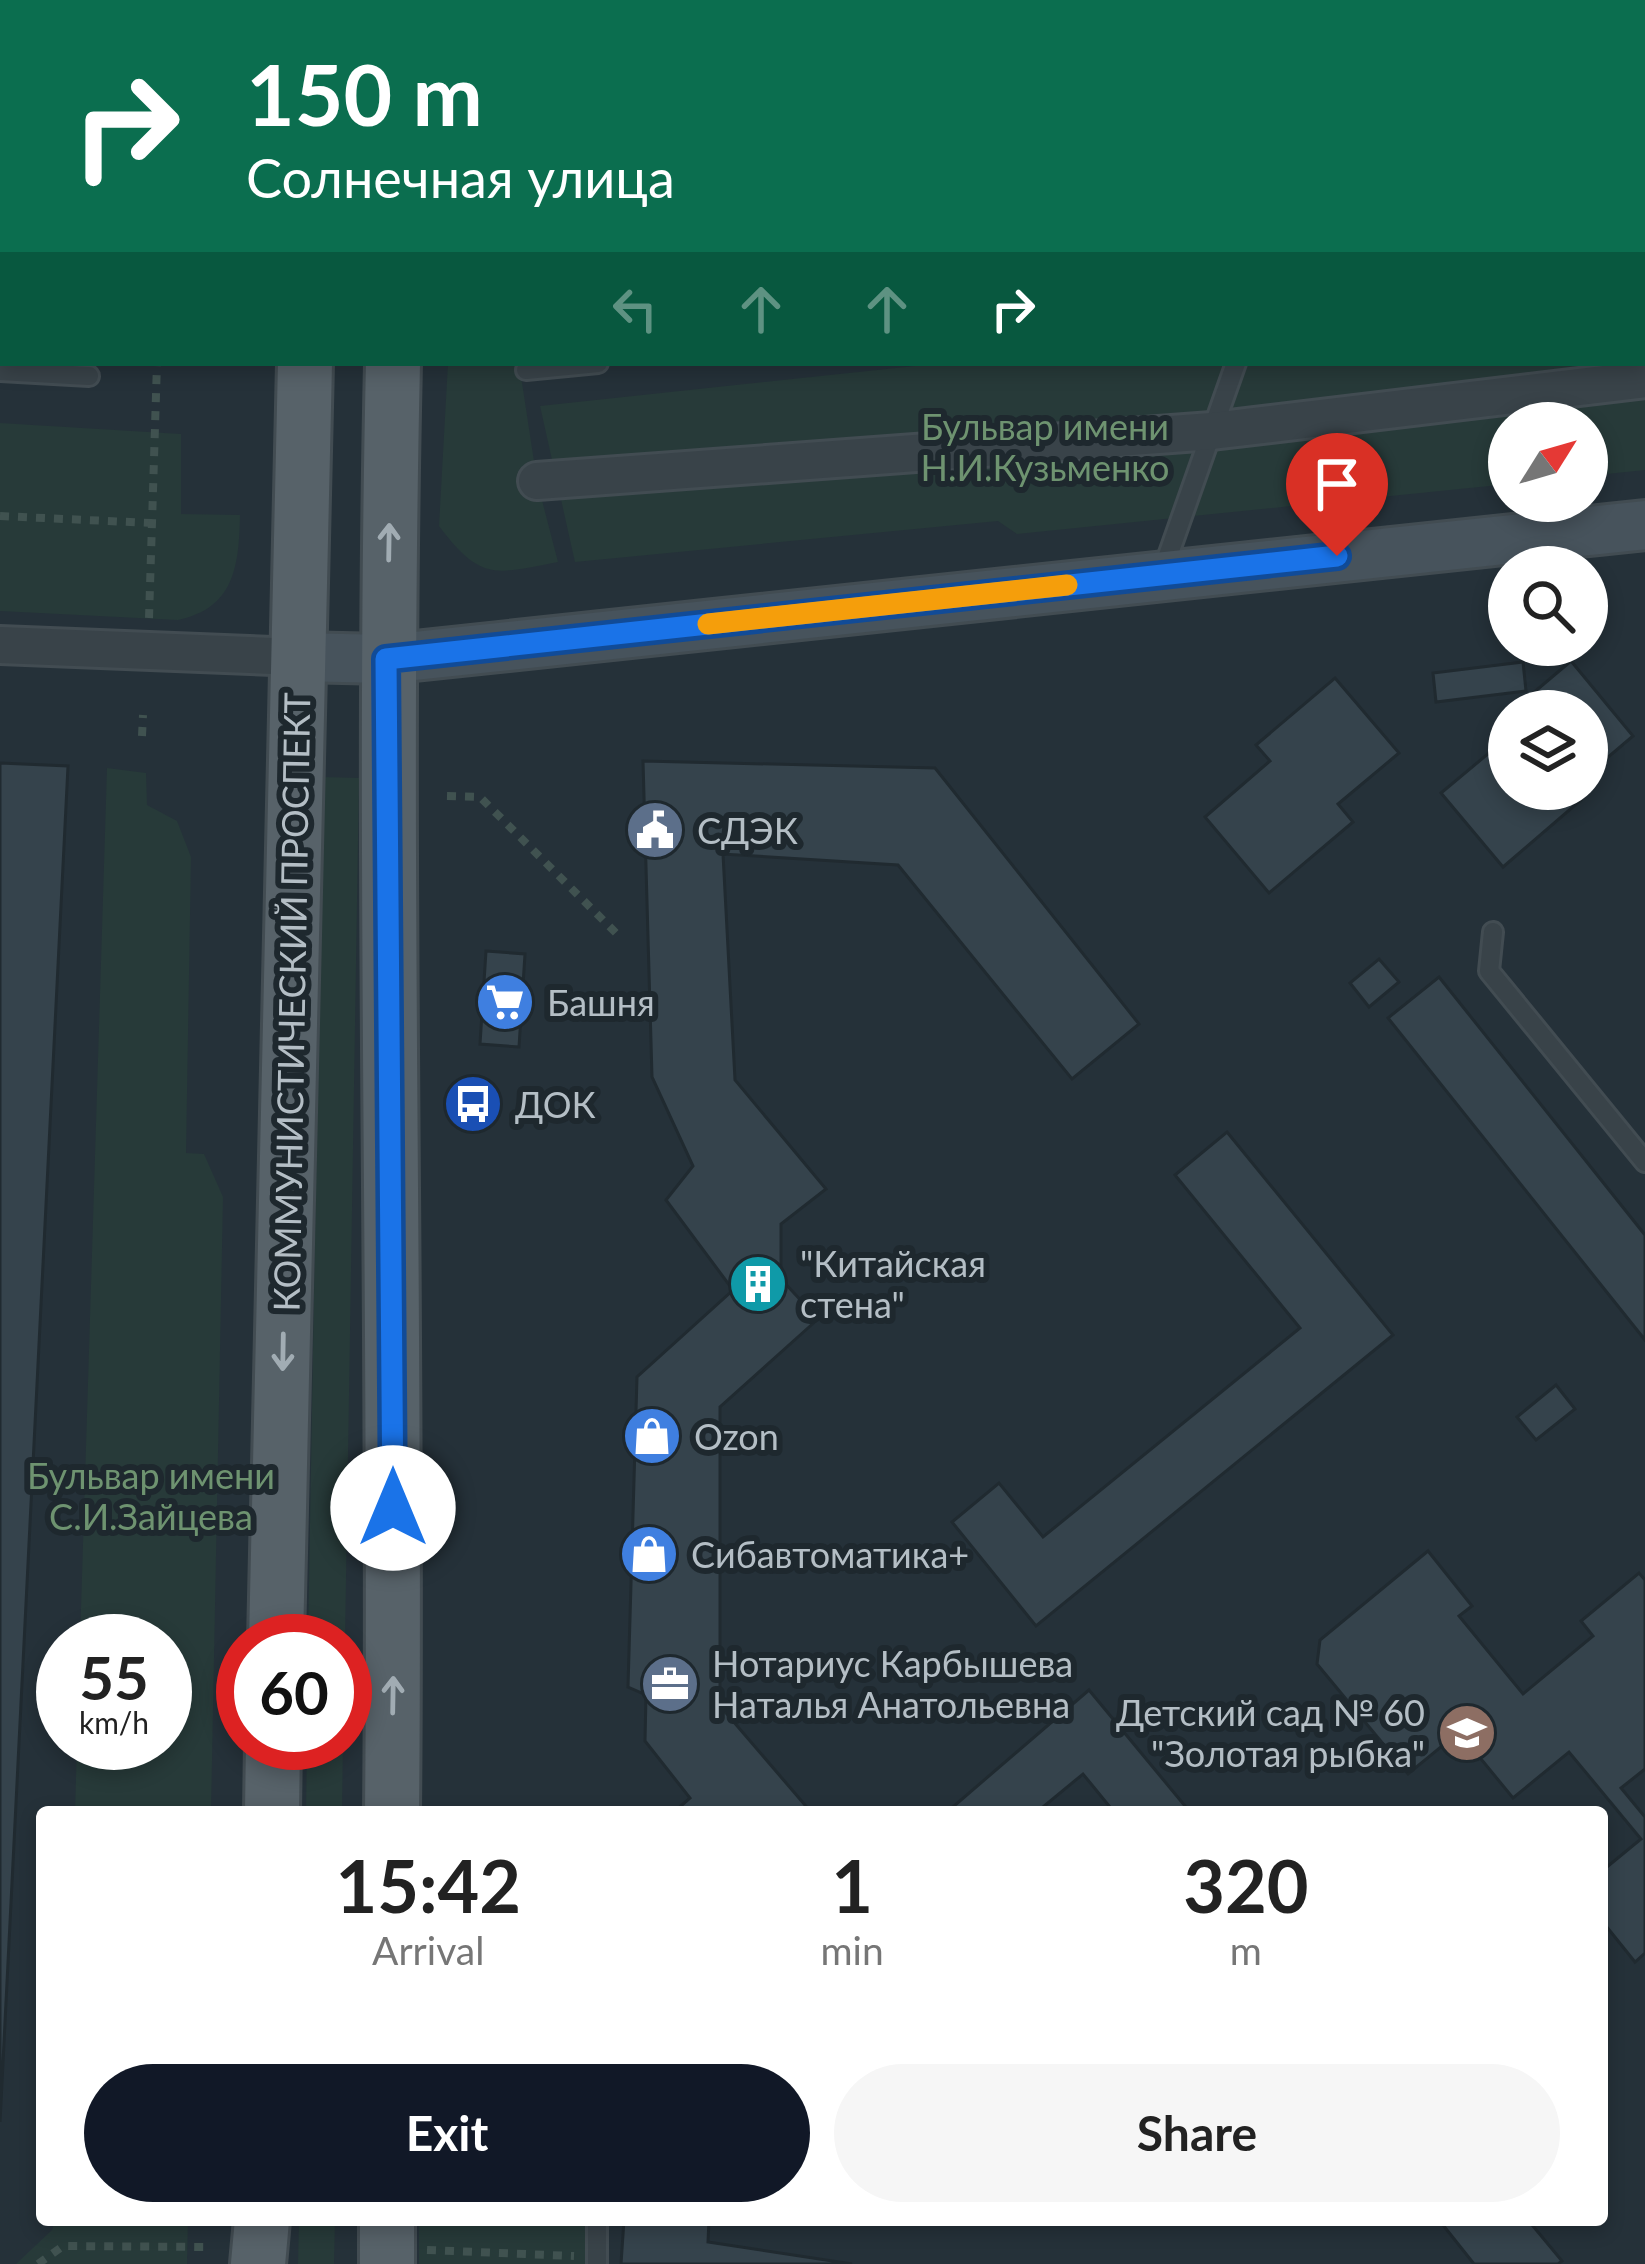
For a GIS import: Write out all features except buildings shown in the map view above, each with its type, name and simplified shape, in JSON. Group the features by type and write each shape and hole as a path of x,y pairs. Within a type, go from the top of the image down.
{"main road":[{"name":"КОММУНИСТИЧЕСКИЙ ПРОСПЕКТ","path":"277,1614 305,366"},
{"path":"392,1806 386,659 393,366"},
{"path":"298,658 386,659 1645,525"},
{"path":"272,1806 273,1770"},
{"path":"235,2256 258,2226"}],"street":[{"path":"537,481 1212,430 1645,379"},
{"path":"0,645 298,658"}],"lane":[{"path":"526,370 567,366"},
{"path":"1162,574 1235,366"},
{"path":"0,371 89,376"},
{"path":"1493,932 1489,971 1645,1162"},
{"path":"596,2261 597,2226"}],"path":[{"path":"148,625 157,366"},
{"path":"0,516 152,523"},
{"path":"142,736 143,715"},
{"path":"447,796 480,796 622,939"},
{"path":"394,2244 596,2261"},
{"path":"38,2264 63,2246 235,2256"}],"green space":[{"path":"448,366 519,366 537,481 558,562 491,570 466,557 439,526"},
{"name":"Бульвар имени Н.И.Кузьменко","path":"915,366 1645,366 1645,470 1608,474 1608,402 1488,402 1488,486 1017,534 998,521 575,562 540,406"},
{"path":"0,423 181,434 181,514 240,515 235,567 222,595 212,606 178,620 0,611"},
{"name":"Бульвар имени С.И.Зайцева","path":"107,768 146,773 147,805 177,821 191,857 186,1153 204,1154 223,1197 211,1806 75,1806 76,1770 192,1770 192,1614 81,1614"},
{"path":"323,777 359,778 345,1614 308,1614"},
{"path":"307,1770 343,1770 342,1806 306,1806"},
{"path":"53,2226 188,2226 187,2264 16,2264"},
{"path":"299,2226 335,2226 334,2264 298,2264"},
{"path":"419,2226 603,2226 604,2264 419,2264"}],"slow traffic":[{"path":"708,624 1067,585"}],"place":[{"name":"СДЭК","path":"655,830"},
{"name":"Башня","path":"505,1002"},
{"name":"ДОК","path":"473,1104"},
{"name":"\"Китайская стена\"","path":"758,1284"},
{"name":"Ozon","path":"652,1436"},
{"name":"Сибавтоматика+","path":"649,1554"},
{"name":"Нотариус Карбышева Наталья Анатольевна","path":"670,1684"},
{"name":"Детский сад № 60 \"Золотая рыбка\"","path":"1467,1733"}],"route":[{"path":"393,1508 386,659 1337,556"}]}
